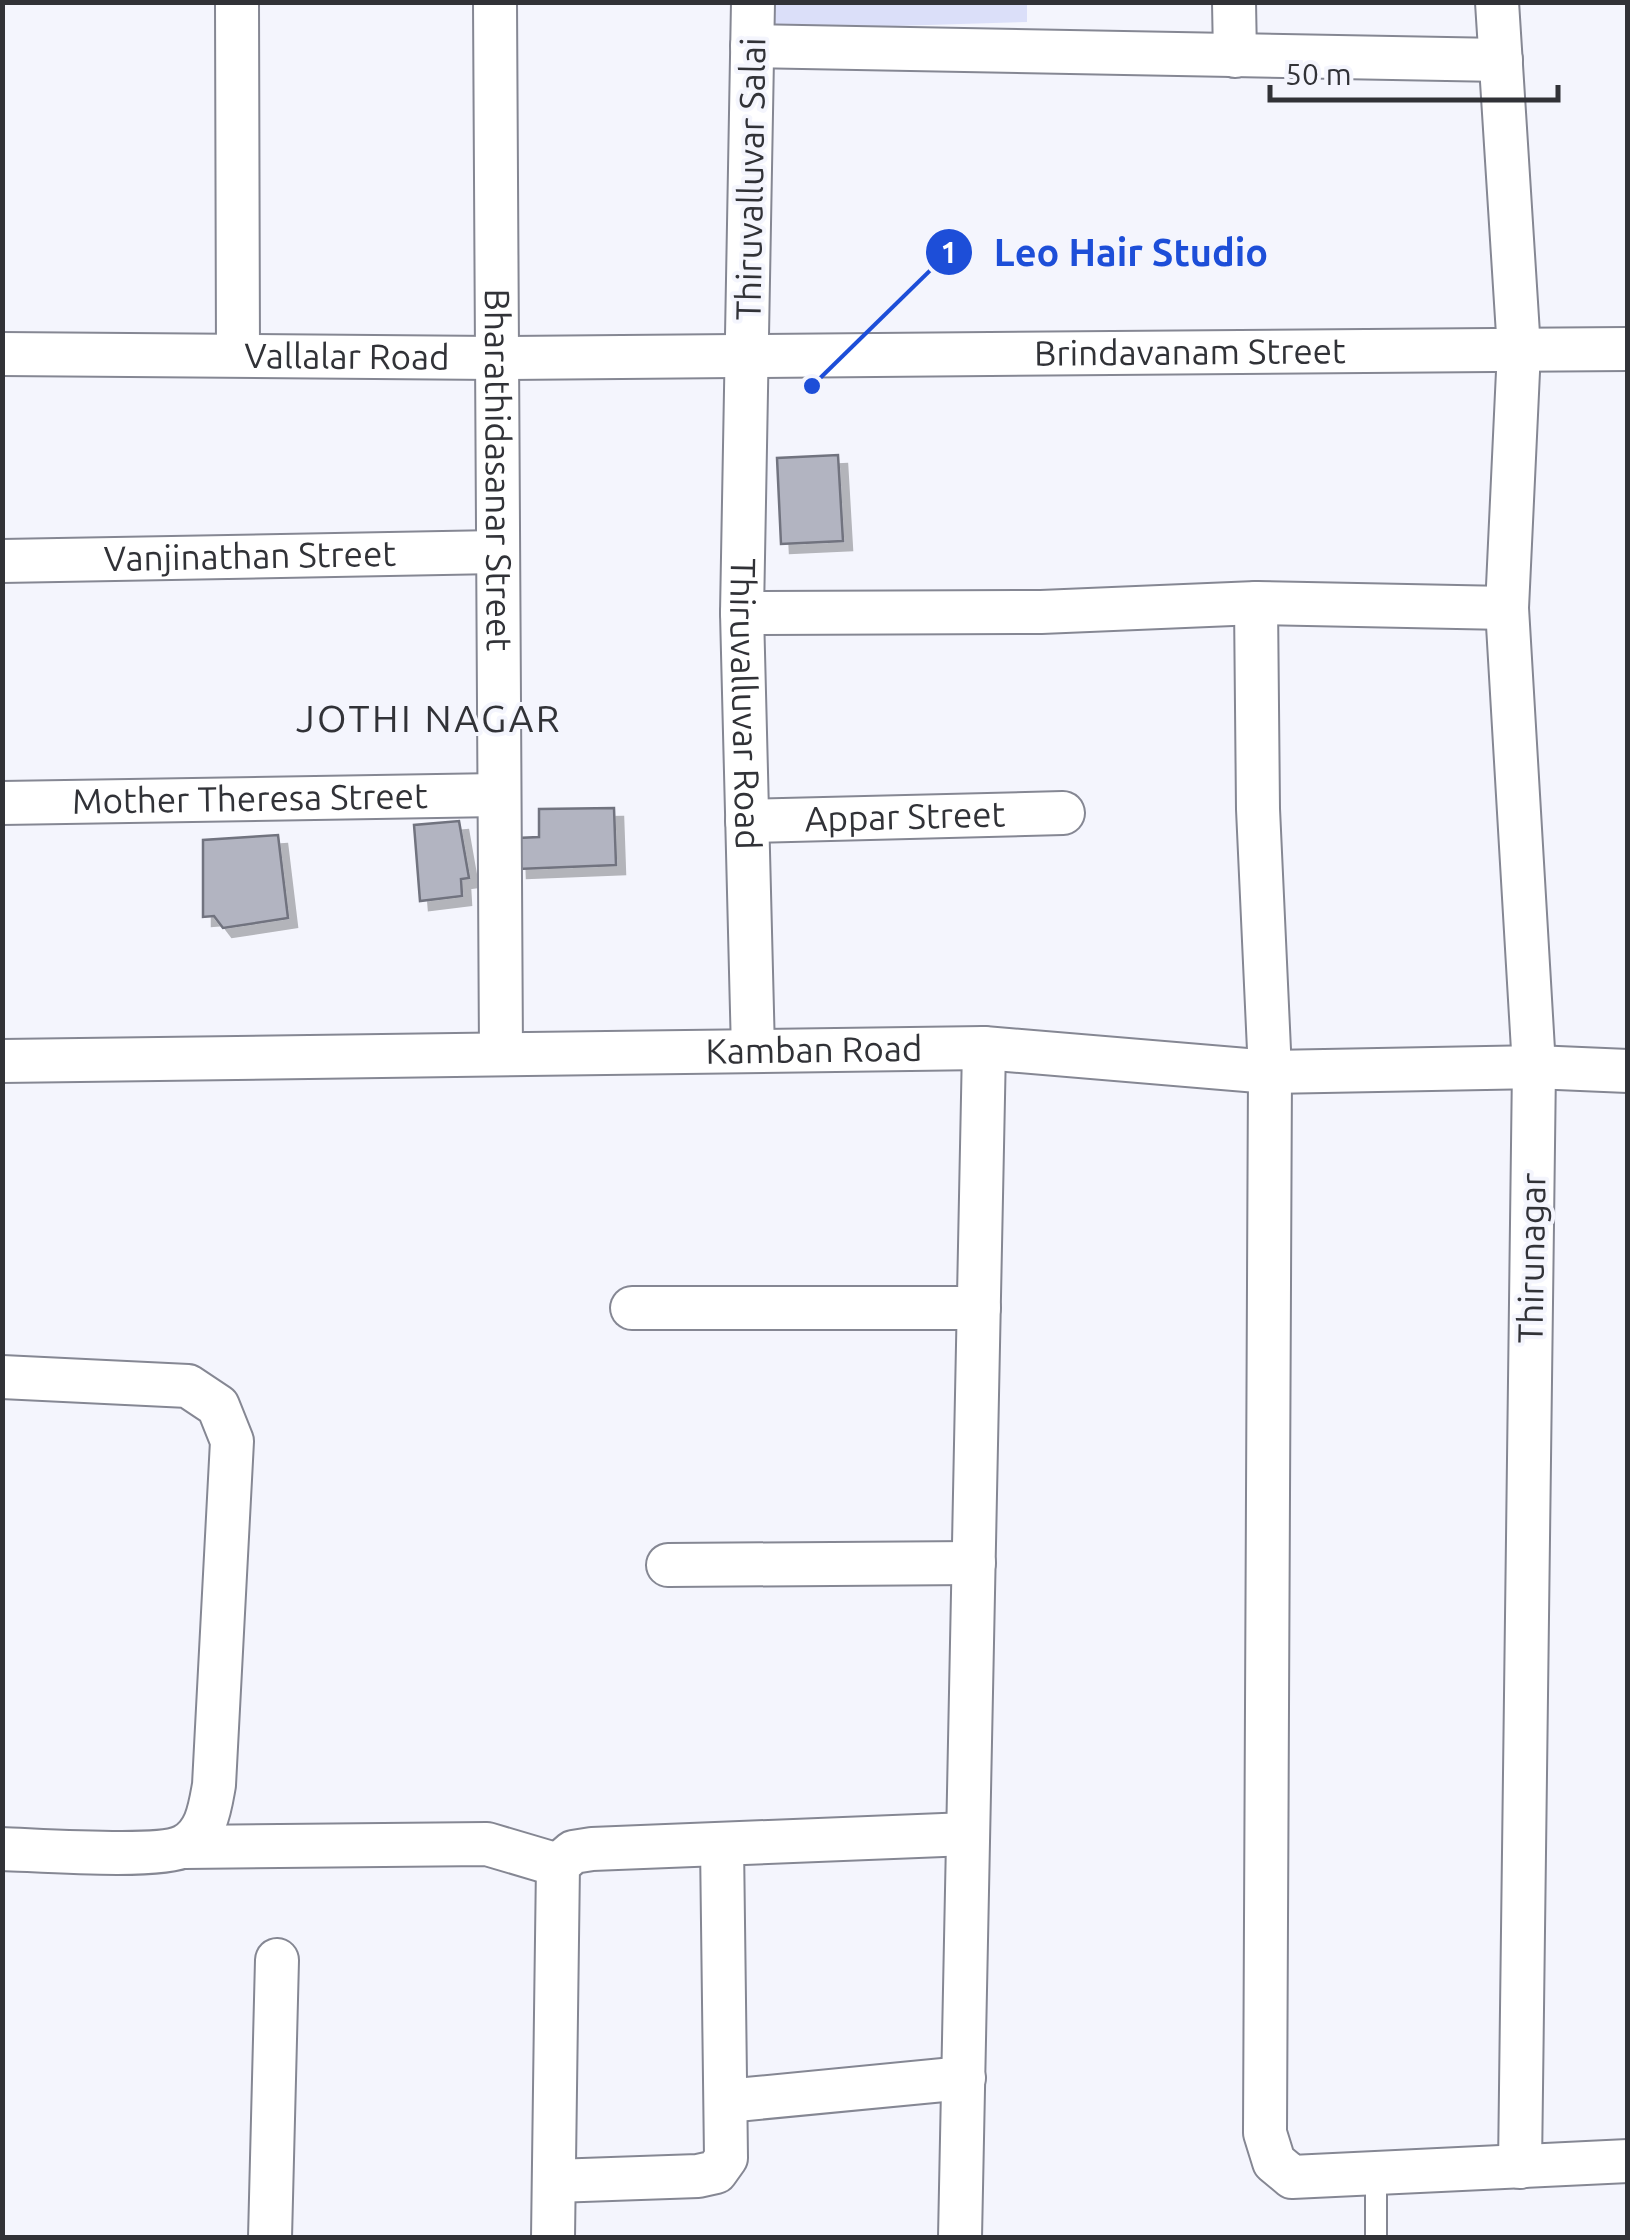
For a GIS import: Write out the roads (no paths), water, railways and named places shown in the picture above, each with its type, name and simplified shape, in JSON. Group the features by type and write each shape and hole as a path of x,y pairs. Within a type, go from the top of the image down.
{"street":[{"path":"237,2 238,355"},
{"name":"Bharathidasanar Street","path":"495,2 500,1054"},
{"name":"Thiruvalluvar Salai","path":"749,356 753,2"},
{"path":"1234,2 1235,56"},
{"name":"Thirunagar","path":"1497,2 1519,350 1507,608 1534,1067 1520,2167"},
{"path":"752,46 1501,60"},
{"name":"Brindavanam Street","path":"749,356 1628,350"},
{"name":"Vallalar Road","path":"2,354 749,356"},
{"name":"Thiruvalluvar Road","path":"749,356 742,613 753,1051"},
{"name":"Vanjinathan Street","path":"2,561 496,552"},
{"path":"1256,603 1258,808 1270,1072 1265,2133 1274,2162 1292,2177 1628,2161"},
{"path":"742,613 1041,612 1256,603 1507,608"},
{"name":"Mother Theresa Street","path":"2,804 498,796"},
{"name":"Appar Street","path":"747,821 1063,814"},
{"path":"960,2238 984,1048"},
{"name":"Kamban Road","path":"2,1061 984,1048 1270,1072 1534,1067 1628,1071"},
{"path":"632,1308 978,1308"},
{"path":"2,1376 188,1386 218,1406 232,1441 214,1784 208,1821 184,1846"},
{"path":"668,1564 974,1562"},
{"path":"553,2238 558,1865 573,1852 592,1848 968,1834"},
{"path":"2,1849 148,1851 184,1846 487,1844 558,1865"},
{"path":"554,2180 716,2172 726,2158 722,1844"},
{"path":"270,2238 276,1960"},
{"path":"726,2101 964,2078"}],"lane":[{"path":"1376,2174 1376,2238"}],"place":[{"name":"Leo Hair Studio","path":"812,386"}],"district":[{"name":"JOTHI NAGAR","path":"429,719"}]}
